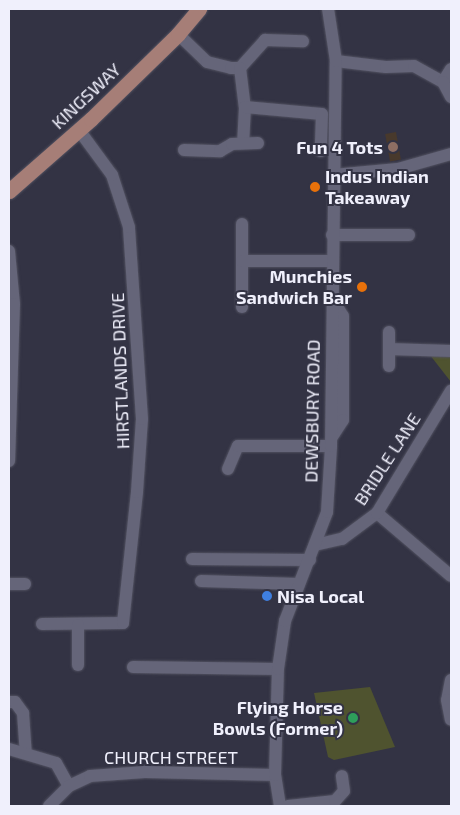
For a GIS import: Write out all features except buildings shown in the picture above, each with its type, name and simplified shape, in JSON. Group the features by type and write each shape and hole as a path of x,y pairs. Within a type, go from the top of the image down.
{"main road":[{"name":"KINGSWAY","path":"9,191 80,130 182,29 199,9"},
{"name":"KINGSWAY","path":"182,29 208,9"}],"street":[{"name":"DEWSBURY ROAD","path":"280,806 275,775 278,668 285,621 327,512 331,442 331,297 336,61 328,9"},
{"path":"182,29 207,62 240,68"},
{"path":"244,143 245,107 240,68 265,40 304,41"},
{"path":"336,61 386,68 414,66 448,75 451,97"},
{"path":"245,107 322,114 320,151"},
{"name":"HIRSTLANDS DRIVE","path":"78,625 123,623 142,419 133,255 129,227 112,175 80,130"},
{"path":"184,150 220,151 232,144 258,143"},
{"path":"333,175 398,169 451,154"},
{"path":"242,224 242,308"},
{"path":"332,235 409,235"},
{"path":"9,251 14,304 14,364 9,461"},
{"path":"242,261 332,261"},
{"path":"389,332 389,366"},
{"path":"389,349 451,351"},
{"name":"BRIDLE LANE","path":"315,545 342,539 377,513 451,391"},
{"path":"228,469 238,446 331,442"},
{"path":"377,513 451,576"},
{"path":"192,559 310,560"},
{"path":"201,581 299,584"},
{"path":"9,584 25,584"},
{"path":"42,624 78,625 78,665"},
{"path":"133,667 278,668"},
{"path":"451,680 447,700 451,720"},
{"path":"9,702 15,702 23,713 26,752"},
{"path":"9,749 26,752 56,763 69,786"},
{"name":"CHURCH STREET","path":"49,806 69,786 90,776 121,772 275,775"},
{"path":"288,806 335,801 344,791 342,776"}],"shaded area":[{"name":"Fun 4 Tots","path":"396,132 401,160 390,161 385,134"}],"green space":[{"path":"426,350 451,351 451,382"},
{"path":"370,687 395,747 334,760 328,757 314,693"}],"place":[{"name":"Fun 4 Tots","path":"393,147"},
{"name":"Indus Indian Takeaway","path":"315,187"},
{"name":"Munchies Sandwich Bar","path":"362,287"},
{"name":"Nisa Local","path":"267,596"},
{"name":"Flying Horse Bowls (Former)","path":"353,718"}]}
